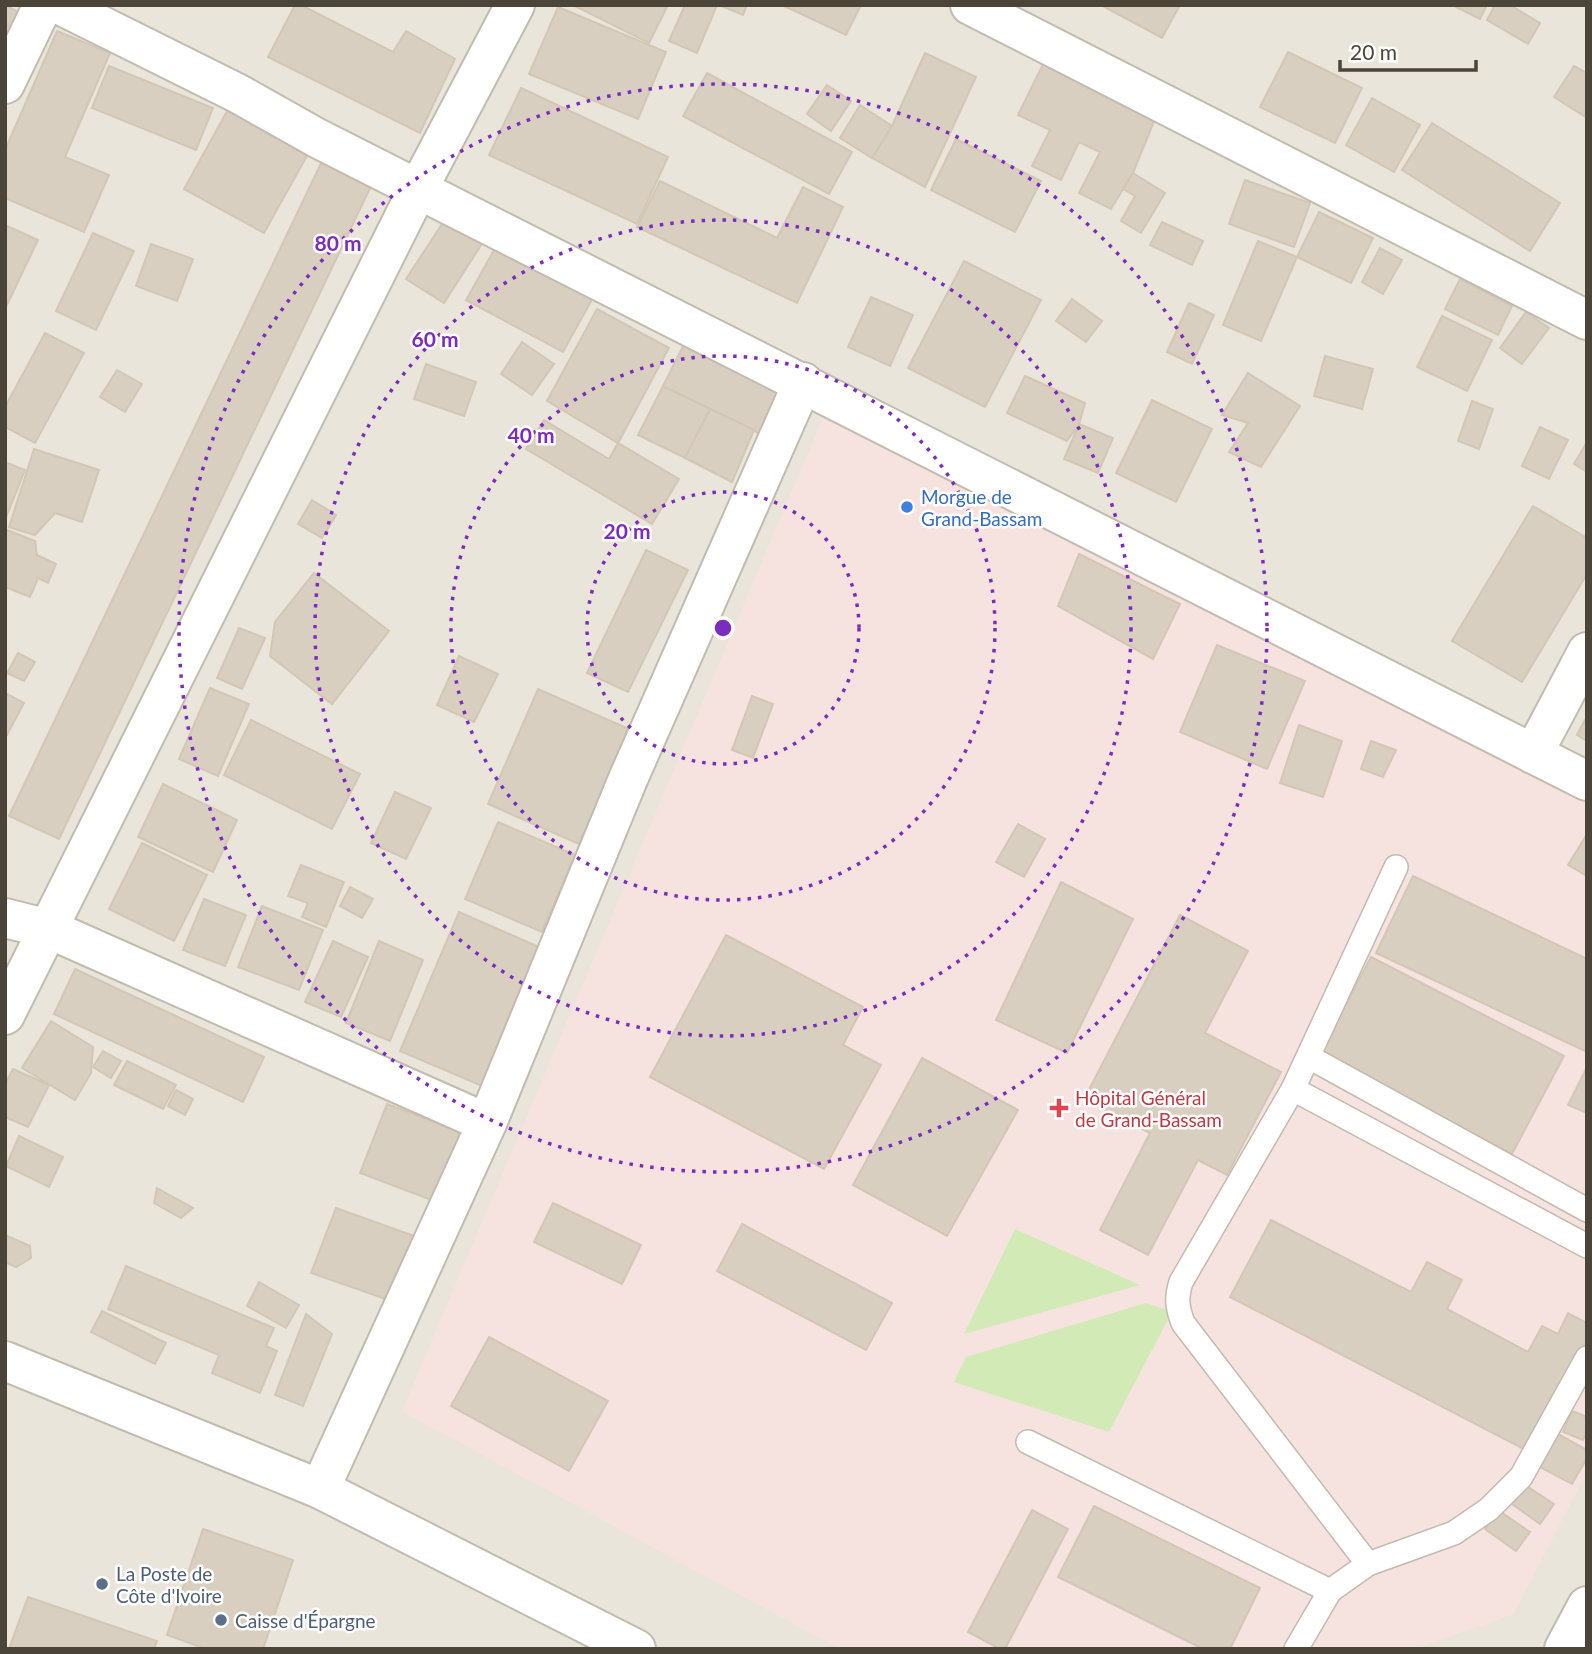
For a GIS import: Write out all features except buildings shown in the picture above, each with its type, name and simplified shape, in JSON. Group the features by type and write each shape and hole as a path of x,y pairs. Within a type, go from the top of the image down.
{"street":[{"path":"5,84 43,5"},
{"path":"60,5 237,93 317,138 419,187 1587,781"},
{"path":"5,1015 419,187 515,5"},
{"path":"970,5 1587,320"},
{"path":"320,1489 487,1123 628,779 803,382"},
{"path":"1533,754 1587,652"},
{"path":"5,918 49,929 487,1123"},
{"path":"5,1361 320,1489 636,1649"},
{"path":"1564,1649 1587,1606"}],"lane":[{"path":"1368,1564 1183,1323 1177,1306 1181,1282 1309,1057 1395,867"},
{"path":"1309,1057 1587,1210"},
{"path":"1293,1089 1587,1246"},
{"path":"1296,1649 1330,1591 1368,1564 1454,1533 1489,1509 1521,1477 1587,1358"},
{"path":"1028,1442 1330,1591"}],"shaded area":[{"path":"5,5 1587,5 1587,1649 5,1649"},
{"name":"Hôpital Général de Grand-Bassam","path":"823,418 1587,804 1587,1471 1514,1614 1413,1649 840,1649 402,1411"}],"green space":[{"path":"1015,1229 1140,1285 964,1334"},
{"path":"1146,1303 1172,1312 1109,1432 954,1382 966,1357"}],"place":[{"name":"Morgue de Grand-Bassam","path":"907,507"},
{"name":"Hôpital Général de Grand-Bassam","path":"1059,1108"},
{"name":"La Poste de Côte d'Ivoire","path":"102,1584"},
{"name":"Caisse d'Épargne","path":"221,1620"}]}
